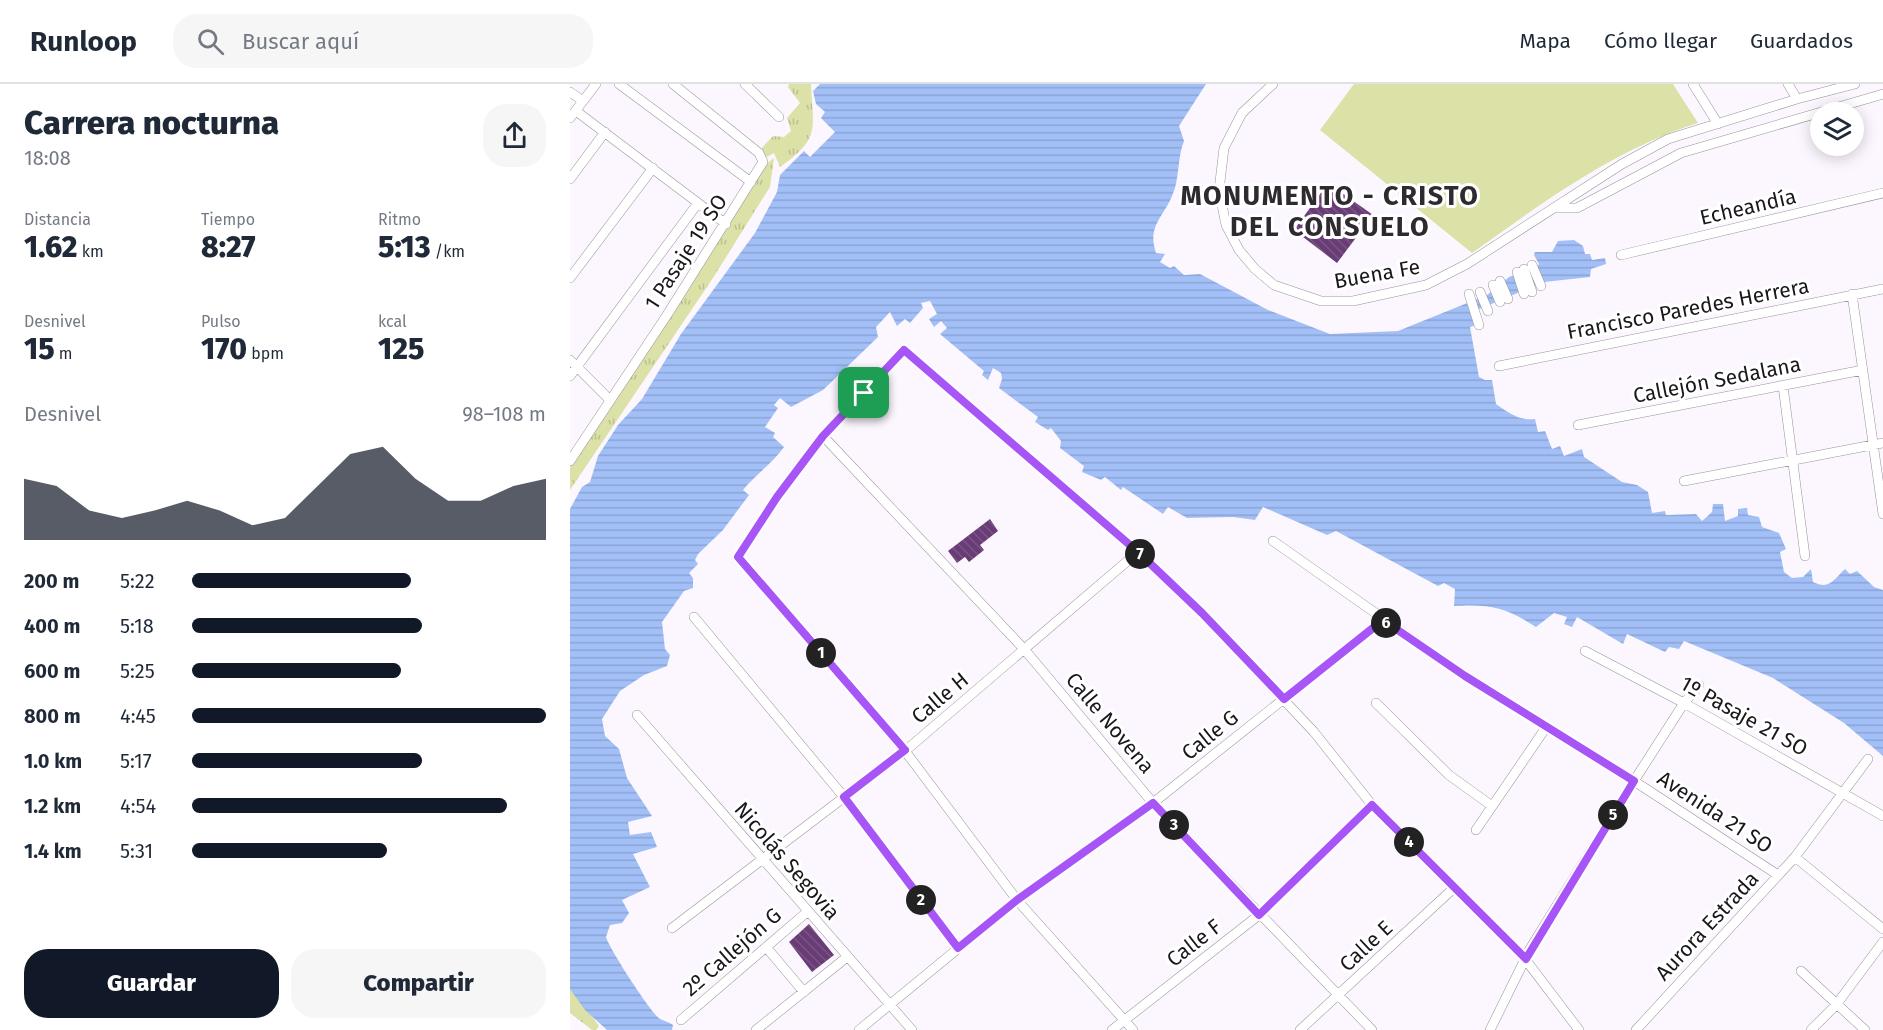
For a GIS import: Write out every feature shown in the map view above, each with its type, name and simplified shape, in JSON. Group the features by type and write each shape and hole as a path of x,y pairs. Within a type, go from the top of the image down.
{"street":[{"path":"596,84 573,114 606,132 726,224"},
{"path":"619,84 751,182"},
{"name":"1 Pasaje 19 SO","path":"570,461 726,224 763,162 763,157 673,84"},
{"path":"745,84 779,117"},
{"name":"Buena Fe","path":"1273,84 1242,113 1224,148 1219,190 1226,225 1239,250 1254,269 1274,285 1321,301 1353,301 1426,285 1467,264 1668,139 1797,99 1855,84"},
{"path":"1693,84 1718,124"},
{"path":"1788,84 1797,99"},
{"path":"570,92 583,101"},
{"name":"Buena Fe","path":"1554,208 1577,208 1681,153 1883,94"},
{"path":"570,179 606,132"},
{"path":"570,278 653,168"},
{"name":"Echeandía","path":"1622,255 1883,194"},
{"path":"570,376 574,363 698,203"},
{"path":"1528,293 1524,269 1541,286"},
{"path":"1496,283 1504,300"},
{"name":"Francisco Paredes Herrera","path":"1499,366 1883,289"},
{"path":"1480,292 1488,311"},
{"path":"1469,294 1479,325"},
{"path":"1852,294 1863,370 1878,444 1883,514"},
{"path":"1133,1030 1017,900 905,750 738,557 777,497 823,436 904,350 1138,552 1202,613 1284,699 1372,805 1526,959 1579,1030"},
{"path":"574,363 610,400"},
{"name":"Callejón Sedalana","path":"1578,425 1863,370"},
{"path":"1783,386 1805,556"},
{"name":"Calle Novena","path":"823,436 1024,649 1153,803 1372,1030"},
{"path":"1684,481 1878,444"},
{"name":"Avenida 21 SO","path":"1273,541 1465,676 1634,781 1778,875"},
{"name":"Calle H","path":"672,928 905,750 1138,552"},
{"path":"694,617 844,797 958,948"},
{"name":"Calle G","path":"860,1030 1017,900 1153,803 1383,620"},
{"name":"1º Pasaje 21 SO","path":"1585,651 1684,703 1883,816"},
{"path":"1490,1030 1526,959 1634,781 1684,703 1699,685"},
{"path":"1376,703 1436,763 1492,806"},
{"name":"Nicolás Segovia","path":"637,715 761,860 912,1030"},
{"path":"1476,830 1547,726"},
{"name":"Aurora Estrada","path":"1636,1030 1795,857 1868,759"},
{"name":"Calle F","path":"1112,1030 1259,915 1372,805"},
{"path":"1795,857 1883,929"},
{"name":"Calle E","path":"1300,1030 1455,887"},
{"name":"2º Callejón G","path":"681,1020 807,912"},
{"path":"1811,1030 1836,1005 1883,942"},
{"path":"766,948 804,992"},
{"path":"756,1030 848,957"},
{"path":"1801,971 1865,1030"}],"green space":[{"path":"789,84 811,84 812,132 802,148 780,167 774,153 767,157 760,150 773,136 784,137 791,131 787,118 800,103 788,87"},
{"path":"1354,84 1673,84 1698,123 1667,134 1608,162 1552,197 1472,253 1320,130"},
{"path":"774,158 770,187 713,278 570,490 570,466 765,165"},
{"path":"570,986 599,1026 596,1030 592,1030 570,1013"}],"water":[{"path":"820,84 1206,84 1179,126 1184,141 1175,189 1157,223 1153,236 1156,253 1165,254 1160,262 1170,268 1174,266 1184,275 1200,274 1268,310 1330,334 1398,331 1487,295 1509,277 1537,267 1539,264 1534,255 1535,252 1552,252 1558,241 1574,240 1583,246 1585,254 1590,254 1592,260 1605,258 1606,264 1591,269 1590,277 1544,282 1477,310 1482,323 1470,327 1479,377 1492,380 1496,404 1519,418 1535,419 1538,432 1545,431 1552,449 1560,446 1564,456 1582,449 1584,457 1622,482 1637,485 1648,492 1652,513 1665,511 1666,515 1696,514 1702,521 1712,512 1713,504 1723,504 1725,521 1738,516 1738,509 1747,508 1748,515 1759,517 1762,527 1779,533 1786,549 1780,552 1784,572 1792,578 1803,577 1811,569 1813,582 1823,585 1834,580 1845,569 1850,574 1857,571 1874,587 1883,590 1883,756 1844,723 1773,678 1684,641 1679,649 1669,647 1665,652 1627,634 1623,644 1577,617 1572,627 1564,624 1567,617 1554,613 1536,627 1497,608 1454,606 1455,589 1444,583 1438,586 1336,531 1327,535 1263,507 1255,520 1233,517 1187,518 1168,507 1163,514 1123,487 1121,490 1105,477 1101,480 1082,472 1084,466 1060,448 1061,441 1051,428 1048,430 1035,422 1038,417 999,388 1001,373 993,368 988,380 982,375 984,371 940,334 947,328 941,321 934,327 929,319 937,314 930,301 921,303 923,308 910,323 905,319 897,326 890,312 876,327 878,337 823,390 791,407 780,398 774,405 778,408 765,427 775,433 773,437 784,447 743,490 749,495 723,530 698,554 695,560 698,564 689,573 693,578 693,588 684,591 662,622 665,649 670,655 667,666 644,675 620,691 602,719 605,736 619,749 627,778 652,816 628,822 630,835 651,832 657,847 633,854 650,887 622,900 629,913 622,923 610,925 606,937 648,1005 660,1019 673,1025 672,1030 607,1030 585,1010 570,989 570,509 582,487 590,482 598,456 618,425 642,399 681,334 755,233 777,192 780,175 804,151 810,157 835,132 821,118 825,112 816,104 813,91"}],"building":[{"path":"1328,183 1373,215 1337,263 1294,230"},
{"path":"990,519 998,531 980,545 984,550 969,562 965,557 957,563 948,551"},
{"path":"809,924 834,955 812,972 789,942"}],"district":[{"name":"MONUMENTO - CRISTO DEL CONSUELO","path":"1330,212"}],"route":[{"path":"904,350 1138,552 1202,613 1284,699 1383,620 1465,676 1634,781 1526,959 1372,805 1259,915 1153,803 1017,900 958,948 844,797 905,750 738,557 777,497 823,436 864,393 904,350"}]}
